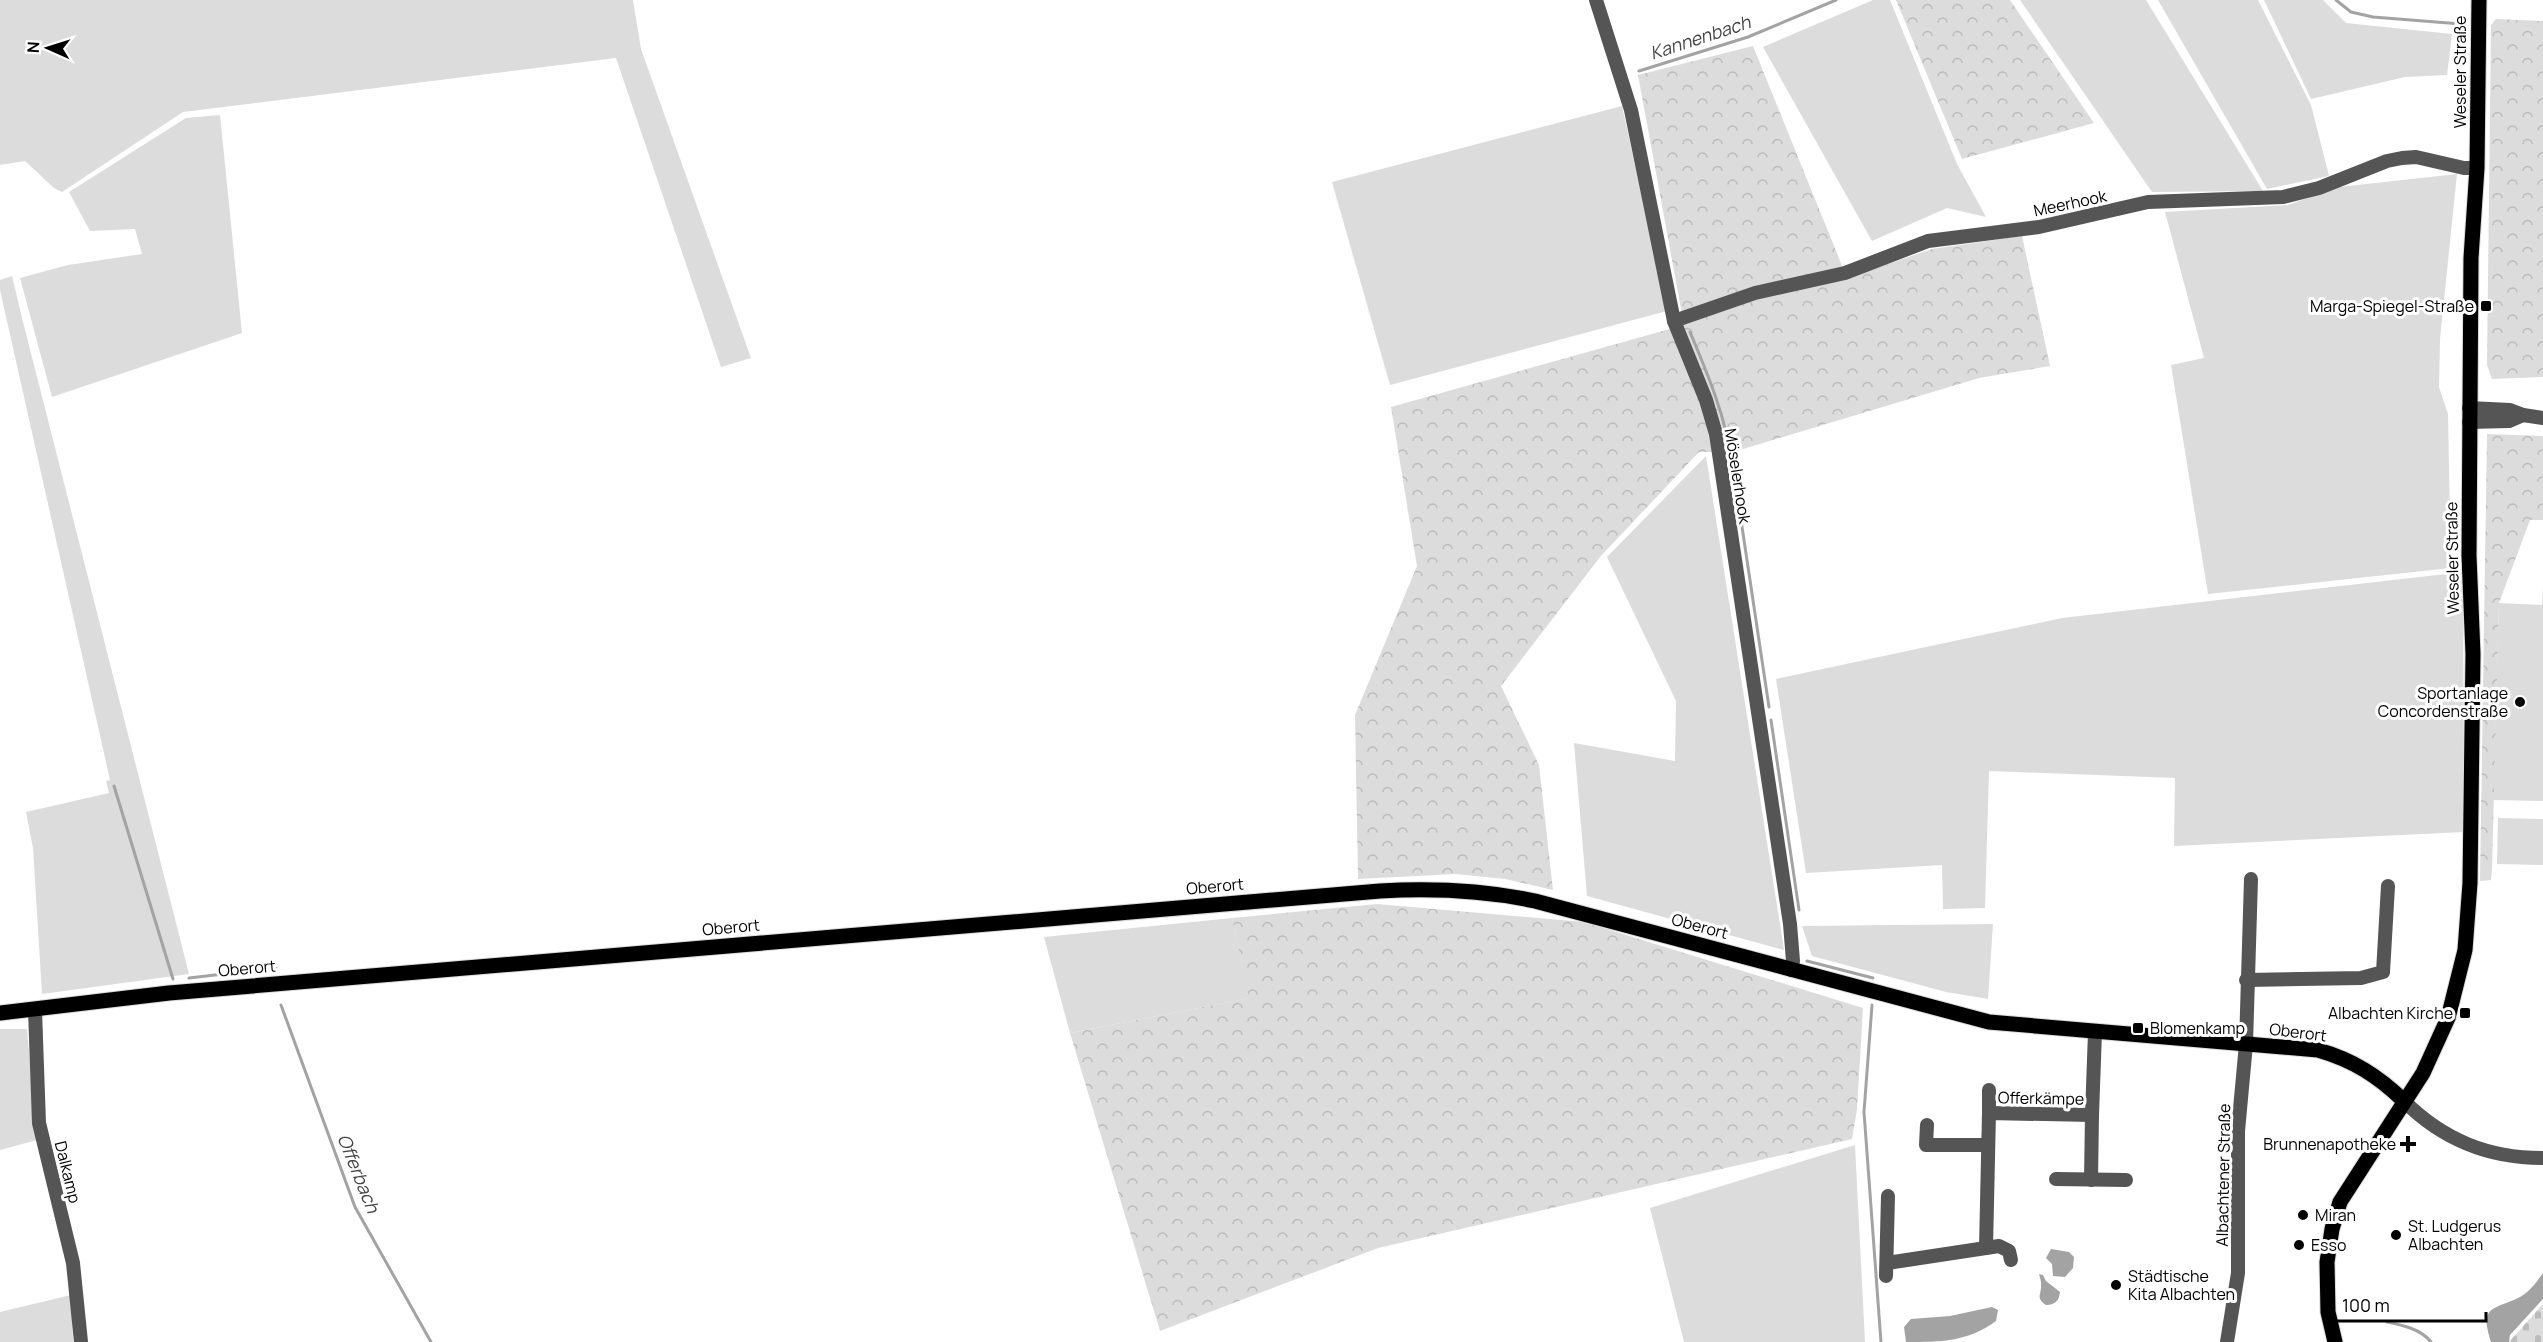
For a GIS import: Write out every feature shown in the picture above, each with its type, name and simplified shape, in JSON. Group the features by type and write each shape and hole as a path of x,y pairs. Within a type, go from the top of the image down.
{"main road":[{"name":"Weseler Straße","path":"2335,1342 2328,1312 2326,1262 2340,1202 2423,1073 2451,1008 2465,950 2470,884 2473,654 2469,556 2471,258 2477,168 2479,0"},
{"name":"Oberort","path":"0,1013 169,993 1418,888 1501,894 1535,901 1970,1018 2019,1026 2318,1050 2361,1066 2382,1080 2404,1101"}],"street":[{"name":"Möselerhook","path":"1596,0 1631,110 1674,321 1706,400 1716,434 1790,924 1793,961 1791,970"},
{"name":"Meerhook","path":"1674,321 1755,293 1845,273 1928,241 2039,227 2148,202 2283,196 2319,188 2387,161 2402,158 2416,157 2464,168 2477,168"},
{"path":"2469,415 2509,421 2523,415 2543,418"},
{"path":"2246,1044 2246,980 2251,879"},
{"path":"2246,980 2361,978 2383,972 2388,886"},
{"name":"Dalkamp","path":"35,1010 39,1123 73,1263 81,1342"},
{"name":"Offerkämpe","path":"2091,1180 2095,1032"},
{"name":"Albachtener Straße","path":"2227,1342 2238,1273 2238,1131 2246,1044"},
{"name":"Offerkämpe","path":"1986,1248 1989,1090"},
{"path":"2404,1101 2426,1122 2445,1135 2468,1146 2504,1156 2543,1158"},
{"name":"Offerkämpe","path":"1989,1113 2092,1115"},
{"path":"1927,1125 1926,1144 1988,1145"},
{"path":"2056,1179 2126,1180"},
{"path":"1888,1196 1886,1269 1986,1248 2005,1248 2009,1251 2011,1260"}],"green space":[{"path":"0,0 633,0 641,49 751,358 721,367 616,58 183,112 62,192 54,188 25,161 0,165"},
{"path":"1873,0 1890,0 1957,164 1986,217 1947,208 1872,241 1763,47"},
{"path":"1896,0 2010,0 2094,123 1962,159"},
{"path":"2020,0 2146,0 2263,191 2152,192"},
{"path":"2158,0 2258,0 2311,105 2329,176 2267,189"},
{"path":"2264,0 2323,0 2346,23 2452,34 2447,75 2405,77 2311,99"},
{"path":"2496,19 2543,21 2543,377 2492,379 2487,365 2491,25"},
{"path":"1753,46 1847,278 1932,249 2022,236 2050,366 1979,378 1733,452 1699,452 1600,557 1501,686 1539,765 1553,890 1505,879 1456,874 1358,879 1355,715 1417,566 1391,407 1684,325 1638,75"},
{"path":"1622,106 1667,311 1390,385 1332,182"},
{"path":"220,115 242,333 52,397 20,278 68,265 142,254 135,229 90,231 69,192 186,118"},
{"path":"2457,174 2440,339 2439,387 2448,414 2451,568 2208,594 2171,365 2204,358 2165,212 2288,205 2339,187"},
{"path":"12,276 189,974 42,994 33,848 26,812 109,793 106,781 110,780 0,290 0,280"},
{"path":"2487,434 2543,436 2543,520 2530,520 2499,603 2492,869 2491,880 2480,881"},
{"path":"1706,456 1784,950 1587,896 1574,743 1675,761 1676,701 1607,557"},
{"path":"2463,572 2464,832 2174,846 2175,778 1989,771 1985,908 1943,909 1942,865 1806,873 1776,679 2062,618"},
{"name":"Sportanlage Concordenstraße","path":"2543,587 2543,801 2493,800 2499,603 2542,605"},
{"path":"2498,818 2543,819 2543,865 2497,864"},
{"path":"1377,904 1584,922 1863,1008 1857,1109 1852,1139 1378,1248 1160,1331 1070,1033 1249,998 1232,918"},
{"path":"1232,918 1250,998 1070,1033 1044,937"},
{"path":"1993,924 1988,999 1946,992 1812,956 1802,926"},
{"path":"0,1029 27,1029 37,1140 0,1150"},
{"path":"1855,1145 1865,1342 1684,1342 1650,1208"},
{"path":"71,1295 73,1342 0,1342 0,1312"},
{"path":"2543,1304 2543,1342 2509,1342"}],"shaded area":[{"path":"2051,1249 2069,1252 2074,1257 2073,1268 2065,1277 2053,1276 2052,1264 2046,1258"},
{"path":"2543,1273 2543,1299 2510,1335 2509,1342 2491,1342 2487,1322 2490,1312 2524,1294"},
{"path":"2039,1274 2043,1275 2046,1281 2060,1292 2055,1303 2046,1305 2041,1300"},
{"path":"1992,1307 1998,1310 1996,1321 1975,1333 1942,1341 1906,1342 1904,1327 1911,1319 1950,1316"}],"waterway":[{"name":"Kannenbach","path":"1639,71 1748,37 1836,0"},
{"name":"Kannenbach","path":"2336,0 2351,12 2373,17 2461,24"},
{"path":"1690,332 1721,415 1733,467"},
{"path":"1735,480 1769,707"},
{"path":"1771,720 1799,910"},
{"name":"Offerbach","path":"114,786 173,979"},
{"path":"1807,961 1873,978"},
{"name":"Offerbach","path":"189,978 276,968"},
{"name":"Offerbach","path":"281,1005 355,1207 431,1342"},
{"path":"1872,1005 1864,1112 1881,1342"},
{"name":"Offerbach","path":"2387,1322 2417,1331 2431,1342"}],"place":[{"name":"Marga-Spiegel-Straße","path":"2486,306"},
{"name":"Sportanlage Concordenstraße","path":"2520,702"},
{"name":"Albachten Kirche","path":"2465,1013"},
{"name":"Blomenkamp","path":"2138,1028"},
{"name":"Brunnenapotheke","path":"2408,1144"},
{"name":"Miran","path":"2303,1215"},
{"name":"St. Ludgerus Albachten","path":"2396,1235"},
{"name":"Esso","path":"2299,1245"},
{"name":"Städtische Kita Albachten","path":"2116,1285"}]}
